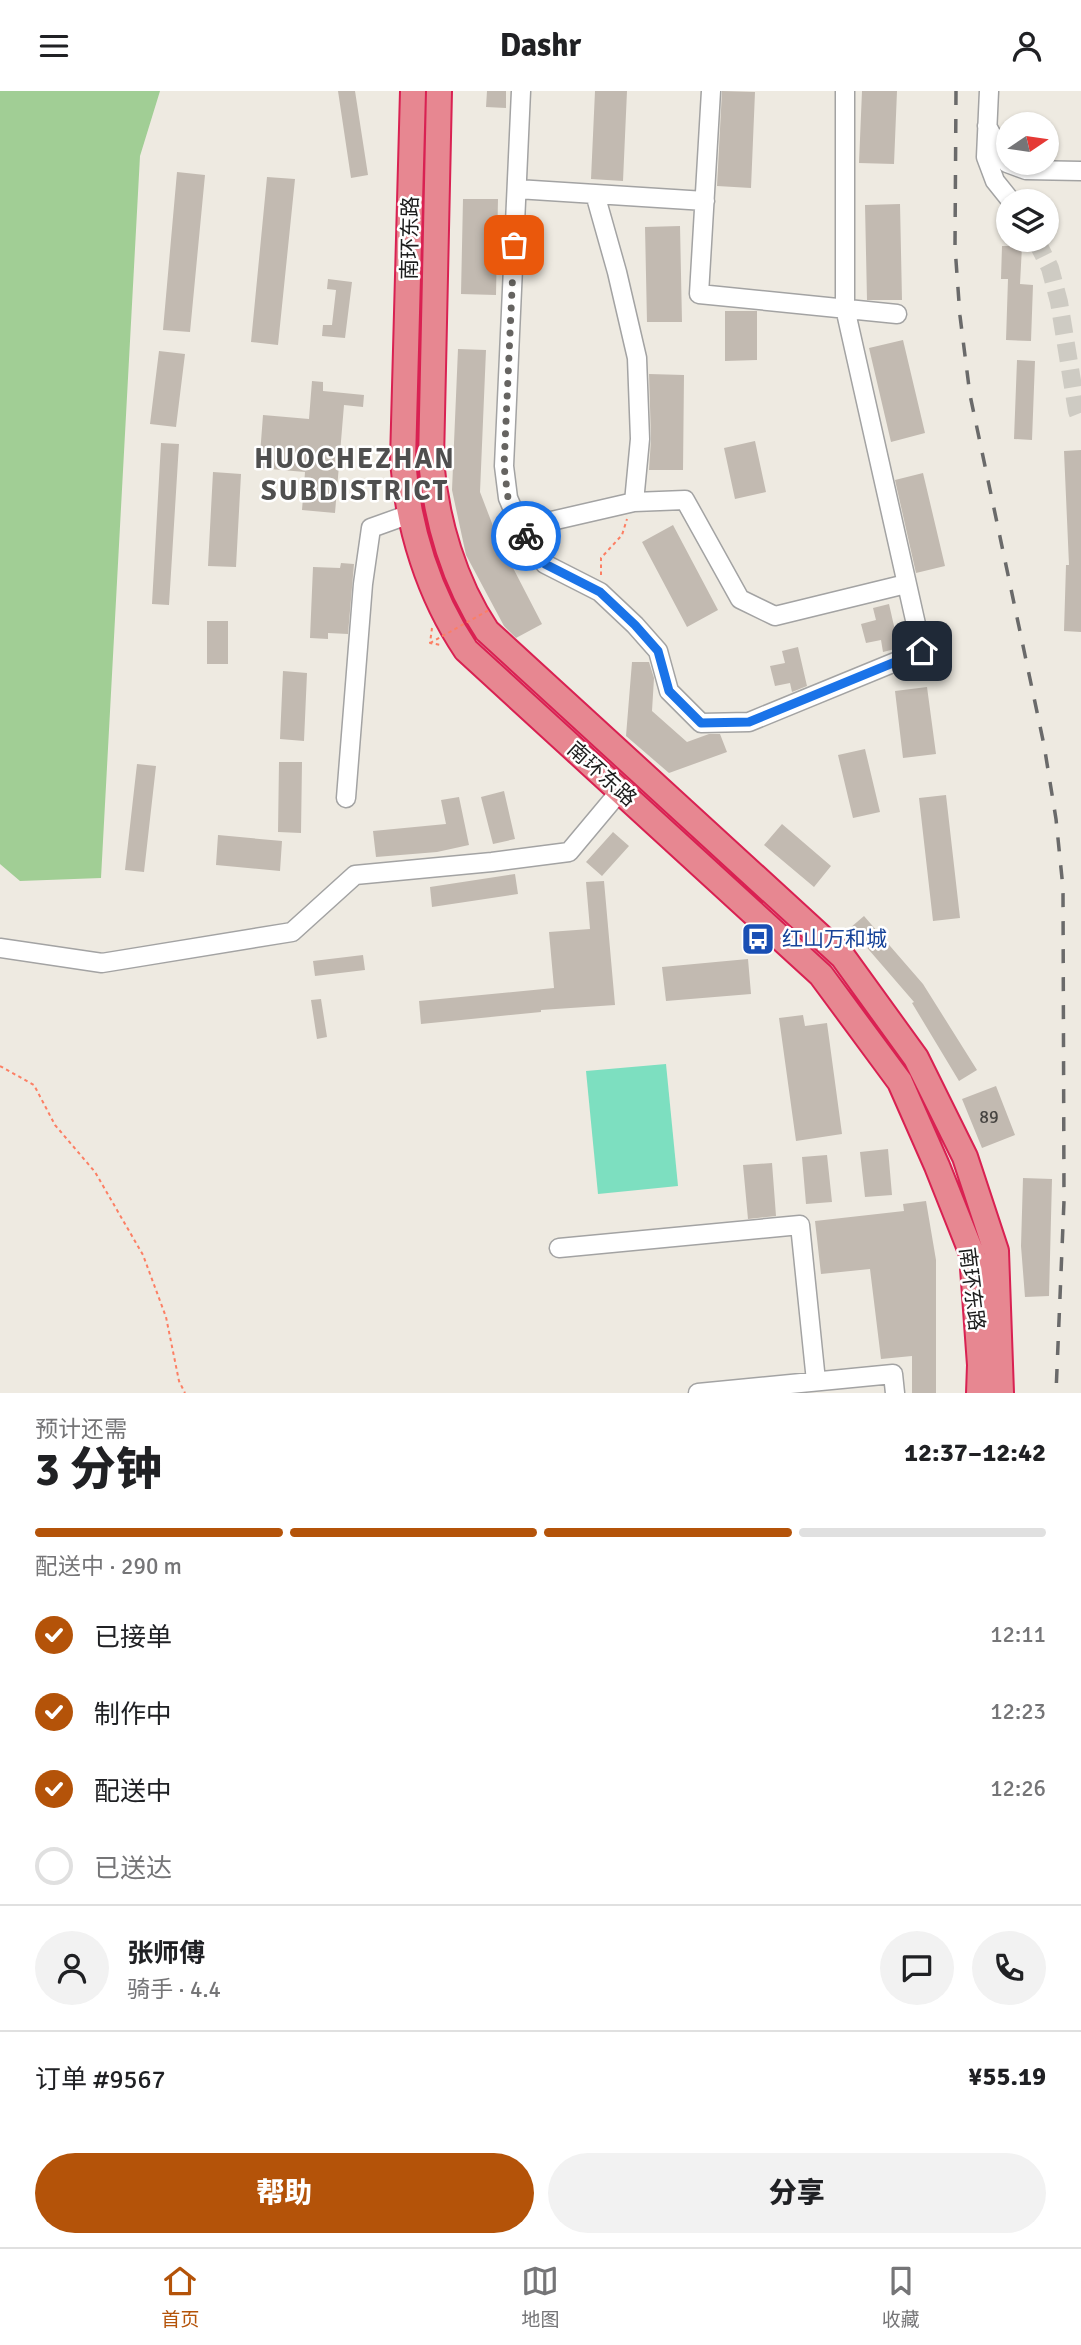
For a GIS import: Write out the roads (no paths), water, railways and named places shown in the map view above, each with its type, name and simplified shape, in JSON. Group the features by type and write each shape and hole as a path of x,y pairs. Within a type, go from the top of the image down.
{"highway":[{"name":"南环东路","path":"413,91 403,461 410,514 434,592 446,621 466,650 821,975 900,1082 972,1254 980,1365 979,1393"},
{"name":"南环东路","path":"439,91 431,461 437,508 471,607 487,631 843,957 916,1059 965,1157 996,1251 1001,1393"}],"street":[{"path":"521,91 504,466 508,498 521,528 545,564 600,592 658,651 669,691 701,723 749,722 922,651 845,308 845,91"},
{"path":"711,91 699,294 897,314"},
{"path":"989,91 986,157 995,181 1001,189"},
{"path":"987,126 1007,163 1026,170 1081,171"},
{"path":"517,189 705,201"},
{"path":"595,194 637,358 640,439 634,502"},
{"path":"521,528 634,502 685,500 740,599 775,616 906,584"},
{"path":"346,798 363,584 371,528 410,514"},
{"path":"0,948 102,963 292,932 355,875 569,852 620,791"},
{"path":"559,1248 800,1224 807,1386"},
{"path":"698,1393 807,1386 893,1374 895,1393"}],"tunnel":[{"path":"1042,252 1050,268 1059,302 1077,411 1081,421"}],"railway":[{"path":"956,91 955,247 970,395 1044,745 1056,819 1063,888 1064,1201 1056,1393"}],"place":[{"name":"红山万和城","path":"758,939"}],"district":[{"name":"HUOCHEZHAN SUBDISTRICT","path":"355,475"}]}
